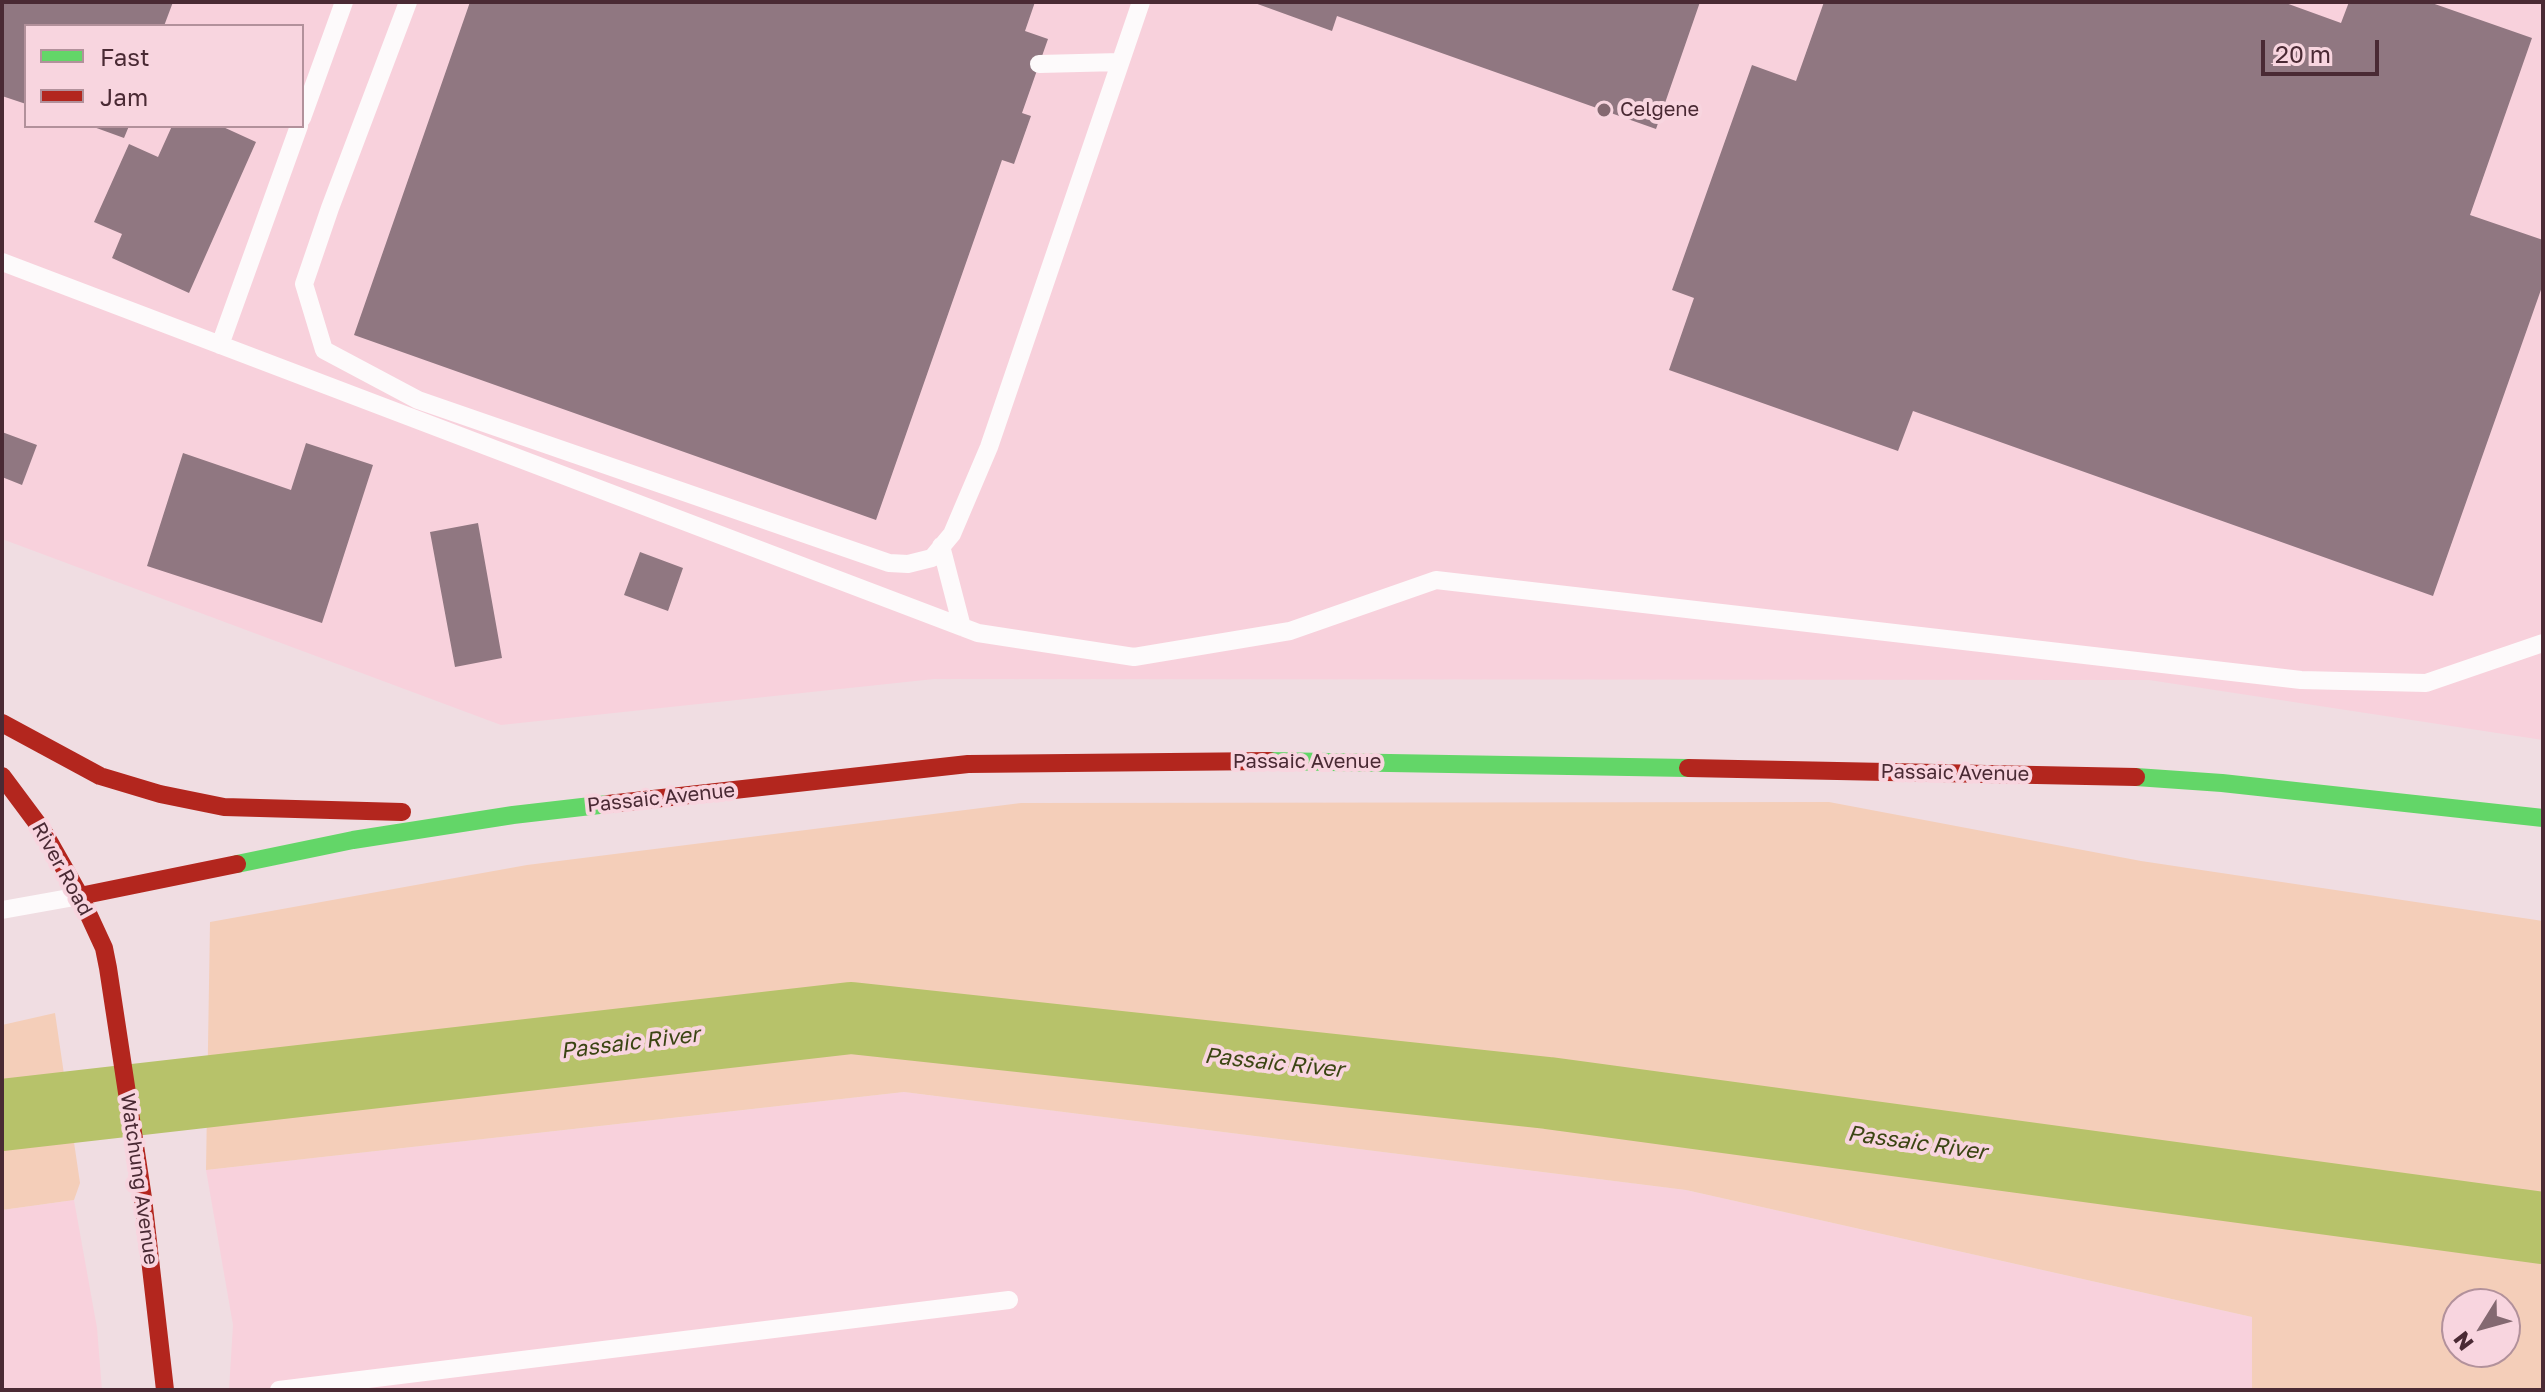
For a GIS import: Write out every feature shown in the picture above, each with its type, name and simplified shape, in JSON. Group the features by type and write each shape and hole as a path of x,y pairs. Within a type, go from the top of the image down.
{"main road":[{"path":"2,723 100,776 160,794 224,807 513,815"},
{"name":"Passaic Avenue","path":"80,896 353,840 513,815 968,764 1330,761 2135,777 2222,783 2543,818"},
{"name":"River Road","path":"2,776 43,831 80,896 104,948 108,968"},
{"name":"Watchung Avenue","path":"108,968 143,1198 165,1390"}],"lane":[{"path":"304,112 344,2"},
{"path":"408,2 304,284 324,350 418,400 889,563 908,564 932,558 952,534 989,447 1141,2"},
{"path":"1039,64 1120,62"},
{"path":"220,345 298,128"},
{"path":"2,262 978,633 1134,657 1290,631 1436,580 2301,680 2426,683 2543,643"},
{"path":"941,546 962,627"},
{"path":"2,910 80,896"},
{"path":"279,1390 1009,1300"}],"shaded area":[{"path":"2,2 2543,2 2543,740 2149,680 934,679 501,725 2,539"},
{"path":"1829,802 2141,861 2543,921 2543,1390 2252,1390 2252,1317 1686,1190 904,1092 206,1170 210,922 527,865 1021,803"},
{"path":"55,1013 80,1183 74,1200 2,1210 2,1025"},
{"path":"904,1092 1686,1190 2252,1317 2252,1390 229,1390 233,1325 206,1170"},
{"path":"74,1200 97,1328 102,1390 2,1390 2,1210"}],"building":[{"path":"2,2 173,2 165,24 24,24 24,103 2,96"},
{"path":"470,2 1035,2 1025,31 1048,39 1022,113 1031,116 1014,164 1002,160 876,520 354,335"},
{"path":"1252,2 1700,2 1656,129 1337,16 1332,31"},
{"path":"1824,2 2283,2 2341,23 2349,2 2429,2 2532,38 2470,215 2543,240 2543,284 2433,596 1913,411 1898,451 1669,370 1694,298 1672,290 1752,65 1796,81"},
{"path":"96,128 128,128 124,138"},
{"path":"171,128 225,128 256,142 189,293 112,258 122,234 94,222 129,144 158,157"},
{"path":"2,432 37,445 22,485 2,477"},
{"path":"306,443 373,465 322,623 147,566 183,453 291,490"},
{"path":"478,523 502,658 455,667 430,532"},
{"path":"640,552 683,568 668,611 624,595"}],"waterway":[{"name":"Passaic River","path":"2,1115 851,1018 1548,1093 2543,1228"}],"traffic: fast":[{"path":"1270,761 1688,768"},
{"path":"2136,777 2222,783 2543,818"},
{"path":"237,864 353,840 608,804"}],"traffic: jam":[{"path":"2,723 100,776 160,794 224,807 402,812"},
{"path":"608,804 968,764 1270,761"},
{"path":"1688,768 2136,777"},
{"path":"2,776 43,831 80,896 237,864"},
{"path":"80,896 104,948 108,968 143,1198 165,1390"}],"place":[{"name":"Celgene","path":"1604,110"}]}
